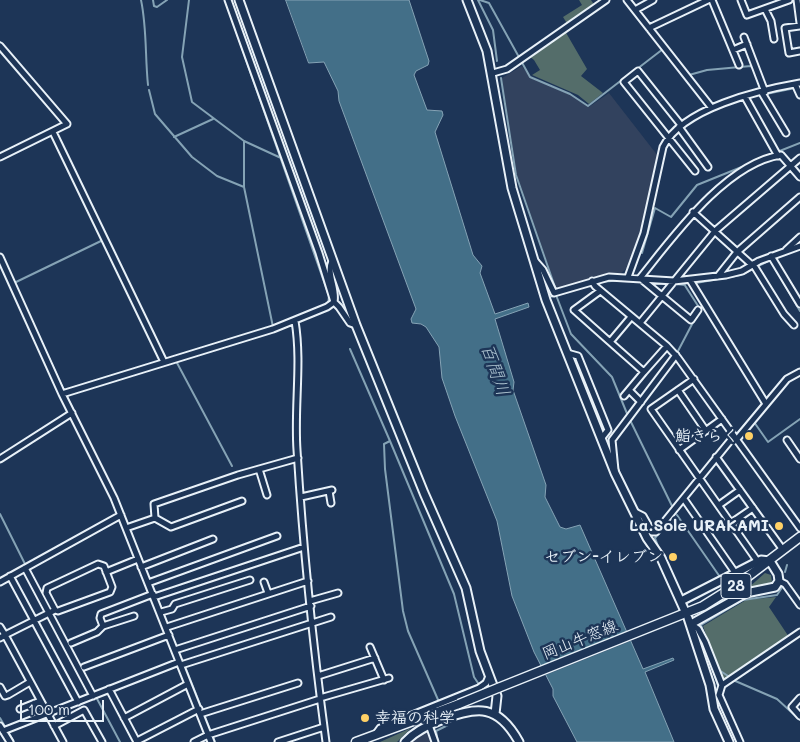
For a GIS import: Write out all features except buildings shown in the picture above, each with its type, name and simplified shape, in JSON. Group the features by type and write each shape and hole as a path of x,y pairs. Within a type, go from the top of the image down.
{"main road":[{"name":"岡山牛窓線","path":"356,742 372,738 459,704 664,622 722,596 800,537"}],"street":[{"path":"228,0 319,253 330,305"},
{"path":"239,0 356,325 420,484 466,588 480,650 497,696 495,714"},
{"path":"466,0 486,45 493,73 508,172 534,260 567,353 615,473 684,609"},
{"path":"493,73 507,69 606,0"},
{"path":"627,0 637,9 711,107"},
{"path":"637,9 653,0"},
{"path":"651,27 708,0"},
{"path":"712,0 739,65"},
{"path":"741,0 748,15 789,0"},
{"path":"797,0 800,24 785,28 789,53 800,51"},
{"path":"765,9 771,21 774,39"},
{"path":"744,37 763,92 786,133"},
{"path":"733,50 746,44"},
{"path":"0,46 67,124 0,158"},
{"path":"695,171 624,82 638,71 680,126 708,167"},
{"path":"628,277 644,233 663,147 667,138 680,126 711,107 763,92 797,86 800,95"},
{"path":"745,97 777,154 800,177"},
{"path":"53,132 164,362"},
{"path":"640,278 693,212 736,175 777,154"},
{"path":"640,323 715,231 800,158"},
{"path":"718,276 737,252 800,197"},
{"path":"693,212 754,266 784,314 794,325"},
{"path":"786,251 800,237"},
{"path":"534,260 542,270 554,293 593,283 628,277 691,282 742,271 800,246"},
{"path":"0,257 127,527 141,567 150,583 168,627 169,635 177,650 188,684 211,734 211,742"},
{"path":"772,258 800,304"},
{"path":"330,305 335,295 329,267 332,261"},
{"path":"640,278 691,320 698,310"},
{"path":"691,282 765,402"},
{"path":"593,283 676,355 800,528"},
{"path":"600,291 574,310 644,372"},
{"path":"64,393 295,320 330,305 339,307 350,323 356,325"},
{"path":"610,342 632,317"},
{"path":"295,320 299,356 295,401 304,546 326,742"},
{"path":"624,396 667,346"},
{"path":"615,473 612,440 676,355"},
{"path":"635,512 643,516 652,532 656,532 685,501 765,402 787,379 800,372"},
{"path":"694,379 651,409 758,562"},
{"path":"629,390 641,402"},
{"path":"678,390 706,431"},
{"path":"0,458 72,413"},
{"path":"679,450 722,419"},
{"path":"787,440 800,459"},
{"path":"242,501 171,527 155,518 152,508 154,504 298,458"},
{"path":"718,458 783,550"},
{"path":"259,469 267,494"},
{"path":"718,505 740,490"},
{"path":"302,497 331,491 331,503"},
{"path":"685,501 736,574"},
{"path":"731,523 753,508"},
{"path":"0,582 121,515"},
{"path":"127,527 155,518"},
{"path":"150,583 277,536"},
{"path":"141,567 214,539"},
{"path":"103,626 100,618 101,614 304,546"},
{"path":"106,572 138,559"},
{"path":"681,601 758,562 770,561 778,574 779,580 773,588 746,593 689,621"},
{"path":"2,636 51,612 110,592 112,587 104,566 98,564 47,588 46,593 51,612"},
{"path":"26,568 94,695"},
{"path":"10,576 78,702"},
{"path":"161,612 172,609 175,604 250,580"},
{"path":"779,580 785,584 800,605"},
{"path":"168,627 308,581"},
{"path":"264,582 268,594"},
{"path":"177,650 338,593"},
{"path":"71,643 97,632 103,626 134,616"},
{"path":"5,730 109,689 180,664 331,617"},
{"path":"689,621 698,629 702,636 722,685 719,695 740,742"},
{"path":"689,621 710,685 714,709 729,742"},
{"path":"0,627 2,636 63,742"},
{"path":"722,685 800,632"},
{"path":"84,667 169,635"},
{"path":"194,742 211,734 386,679 370,647"},
{"path":"318,676 375,658"},
{"path":"372,738 380,728 479,688 486,683 489,676"},
{"path":"0,687 5,696 8,696 30,682"},
{"path":"109,689 137,742 201,712 298,683"},
{"path":"124,718 188,684"},
{"path":"800,698 792,707 800,716"},
{"path":"20,709 40,701"},
{"path":"54,726 84,710 102,742"},
{"path":"405,742 429,725 467,710 483,710 495,714 508,724 519,742"},
{"path":"429,725 434,742"},
{"path":"0,726 5,730 10,742"},
{"path":"278,742 324,727"}],"shaded area":[{"path":"522,66 531,78 576,97 589,107 609,93 658,156 639,236 627,268 621,273 595,277 557,290 517,175 502,78"},
{"path":"428,730 432,742 410,742 413,739"}],"green space":[{"path":"579,0 591,0 595,6 568,25 563,17 582,5"},
{"path":"565,31 587,69 581,76 603,93 589,104 578,95 532,75 540,70 529,56"},
{"path":"765,573 771,575 772,582 747,589"},
{"path":"776,597 769,607 789,637 722,681 703,626 746,600"},
{"path":"411,728 397,742 380,742"}],"water":[{"name":"百間川","path":"286,0 409,0 429,61 428,65 416,71 414,75 427,110 442,111 443,115 435,132 473,255 482,266 480,273 495,314 528,303 529,307 495,319 514,382 513,390 546,485 545,497 560,527 566,529 580,525 643,669 673,658 674,660 645,672 674,742 577,742 553,696 553,689 534,652 512,596 497,521 455,416 442,378 439,347 426,327 421,324 412,323 411,319 416,309 339,101 338,91 324,62 309,63"}],"pier":[{"path":"629,631 633,640 543,676 539,667"}],"waterway":[{"path":"141,0 148,85"},
{"path":"153,0 154,6 157,7 167,0"},
{"path":"189,0 182,57 192,102 244,141 281,158"},
{"path":"225,0 329,296 328,305"},
{"path":"478,0 493,30 497,61"},
{"path":"480,0 489,3 530,77 570,94 588,106 623,79"},
{"path":"631,0 689,75 707,70 751,66 754,69"},
{"path":"0,42 64,117"},
{"path":"637,69 663,49"},
{"path":"501,78 516,175 556,290"},
{"path":"766,94 800,87"},
{"path":"149,90 155,114 192,157 217,176 244,187"},
{"path":"174,137 213,119"},
{"path":"244,141 244,187 272,327"},
{"path":"767,156 800,143"},
{"path":"642,253 655,208 671,217 697,185 754,162"},
{"path":"14,283 103,240"},
{"path":"696,283 741,275 772,259"},
{"path":"770,260 800,311"},
{"path":"599,282 624,280"},
{"path":"653,283 665,284"},
{"path":"676,284 685,285"},
{"path":"678,351 700,309 684,284"},
{"path":"18,291 66,395 117,498 128,527"},
{"path":"556,295 571,334 612,377 628,416"},
{"path":"550,297 556,295"},
{"path":"299,337 300,370"},
{"path":"156,339 166,360"},
{"path":"350,349 390,441 384,444 385,469 403,611 408,631 439,702"},
{"path":"176,361 232,466"},
{"path":"766,399 787,376 800,369"},
{"path":"65,390 96,381"},
{"path":"737,434 763,403"},
{"path":"754,422 768,442 800,419"},
{"path":"630,420 673,508"},
{"path":"390,441 454,594 474,677 480,686"},
{"path":"723,453 734,441"},
{"path":"299,445 302,492"},
{"path":"658,546 655,538 700,482"},
{"path":"0,514 26,566"},
{"path":"677,515 720,577"},
{"path":"785,572 787,565"},
{"path":"147,575 155,594"},
{"path":"705,637 701,625 743,600 777,595 783,586"},
{"path":"157,598 161,607"},
{"path":"313,606 314,619"},
{"path":"164,615 182,662"},
{"path":"314,624 317,645"},
{"path":"704,646 709,658"},
{"path":"711,663 718,686"},
{"path":"186,669 215,742"},
{"path":"719,670 728,676"},
{"path":"733,680 777,699 800,720"},
{"path":"721,694 732,719"},
{"path":"95,695 120,742"},
{"path":"0,718 14,742"},
{"path":"438,742 436,731 448,725 446,721"},
{"path":"327,730 329,742"}],"place":[{"name":"鮨きらく","path":"749,436"},
{"name":"La.Sole URAKAMI","path":"779,526"},
{"name":"セブン-イレブン","path":"673,557"},
{"name":"幸福の科学","path":"365,718"}]}
